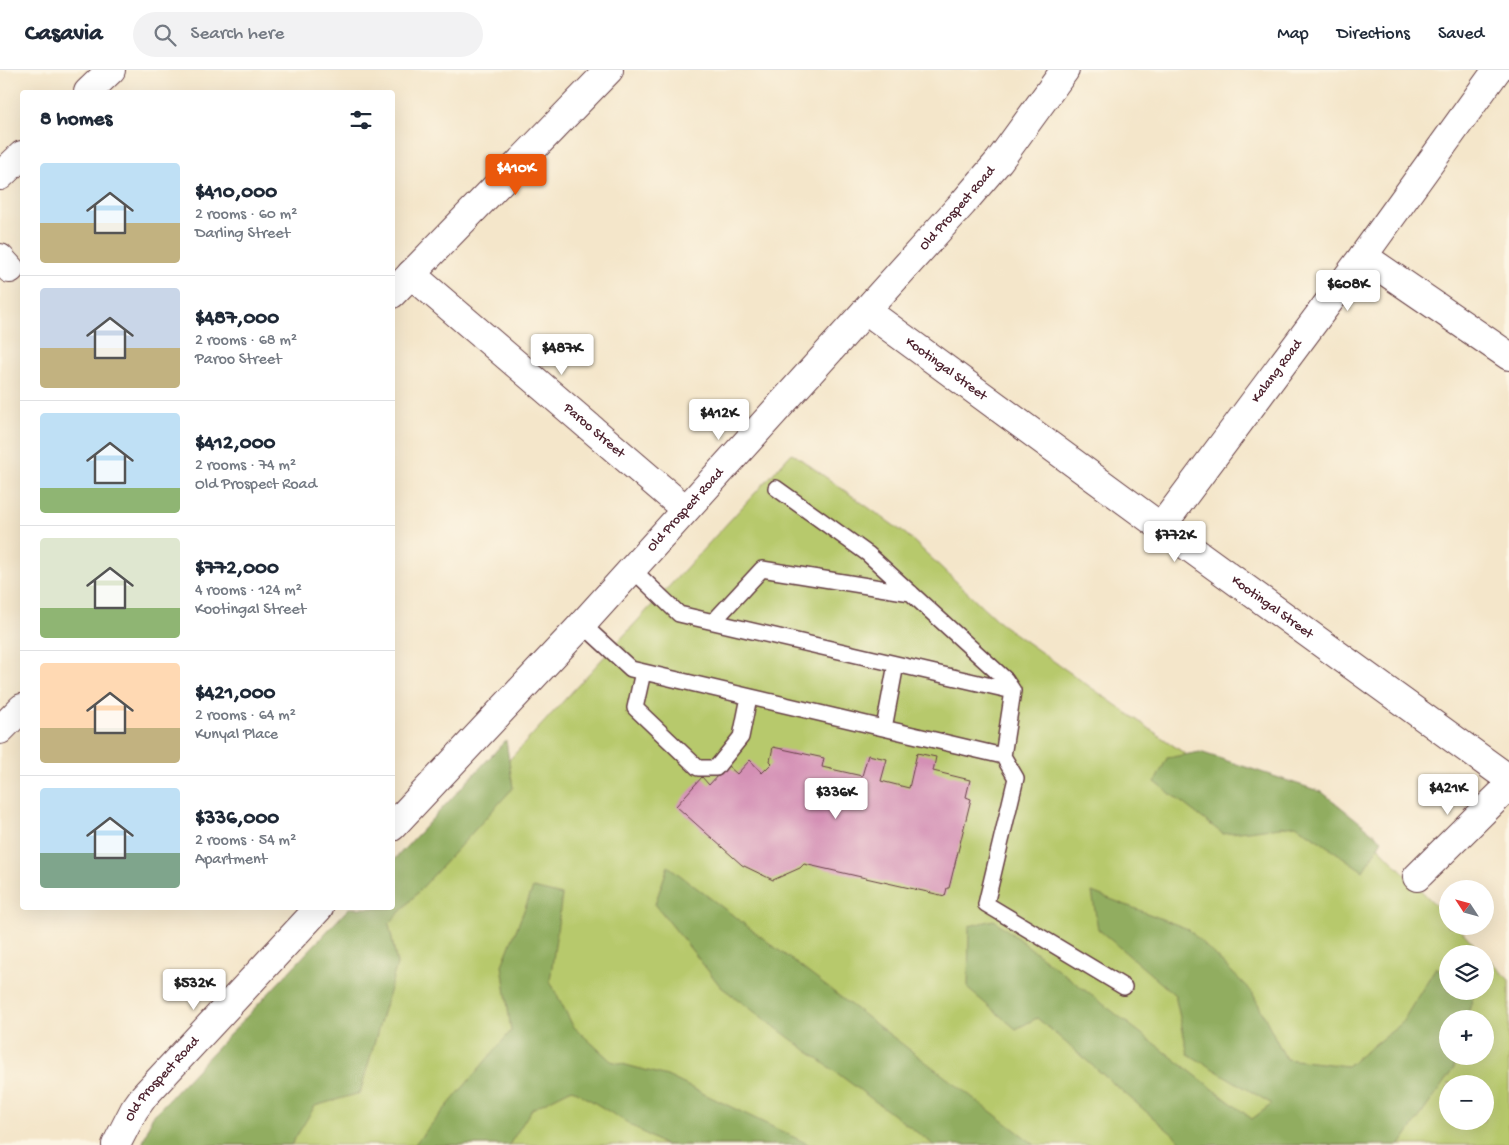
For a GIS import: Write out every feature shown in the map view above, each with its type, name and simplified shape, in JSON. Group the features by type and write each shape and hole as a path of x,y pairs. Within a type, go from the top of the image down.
{"street":[{"path":"90,90 111,70"},
{"path":"395,291 609,70"},
{"name":"Old Prospect Road","path":"395,824 582,624 963,204 999,161 1065,70"},
{"name":"Kalang Road","path":"1161,527 1363,256 1497,70"},
{"path":"0,176 20,157"},
{"path":"1363,256 1509,356"},
{"name":"Paroo Street","path":"412,274 685,509"},
{"name":"Kootingal Street","path":"867,311 1509,779"},
{"path":"0,730 20,710"},
{"path":"1417,877 1509,786"},
{"name":"Old Prospect Road","path":"116,1145 134,1110 144,1096 316,910"}],"lane":[{"path":"776,488 868,554 1005,679 1013,691 1003,756 1016,778 986,904 1124,987"},
{"path":"632,569 679,614 1013,691"},
{"path":"713,622 762,569 911,593"},
{"path":"582,624 630,669 1003,756"},
{"path":"884,728 896,664"},
{"path":"643,672 635,708 698,768 716,768 741,737 749,696"}],"green space":[{"path":"792,453 907,535 1001,624 1191,758 1335,802 1439,909 1439,935 1465,935 1475,945 1439,945 1439,1000 1494,1000 1494,964 1509,980 1509,1145 155,1145 390,910 395,910 395,884"},
{"path":"506,740 513,788 389,924 397,964 360,1093 315,1106 291,1145 142,1145 152,1117 347,910 395,910 395,859"},
{"path":"1200,752 1322,792 1382,840 1363,871 1296,825 1223,834 1155,782 1167,758"},
{"path":"668,866 1035,1145 934,1145 721,987 655,904"},
{"path":"533,888 562,895 550,981 573,1026 611,1061 667,1076 810,1145 664,1145 572,1089 532,1109 509,1145 414,1145 511,1031 502,965"},
{"path":"1092,892 1188,929 1252,992 1286,1059 1347,1066 1401,1024 1436,967 1439,969 1439,1000 1472,1000 1469,1010 1439,1010 1439,1065 1455,1065 1454,1068 1449,1075 1439,1075 1439,1089 1400,1145 1185,1145 1037,1018 1016,1029 968,989 969,926 994,920 1252,1119 1272,1104 1188,1054 1175,995 1098,929"}],"building":[{"path":"773,747 824,758 822,767 862,776 868,755 887,759 881,781 909,788 917,753 936,757 933,771 970,780 966,797 971,799 949,888 947,888 945,896 804,864 800,868 773,880 742,865 676,806 702,777 709,785 727,765 737,774 750,760 762,773 772,763 770,761"}]}
